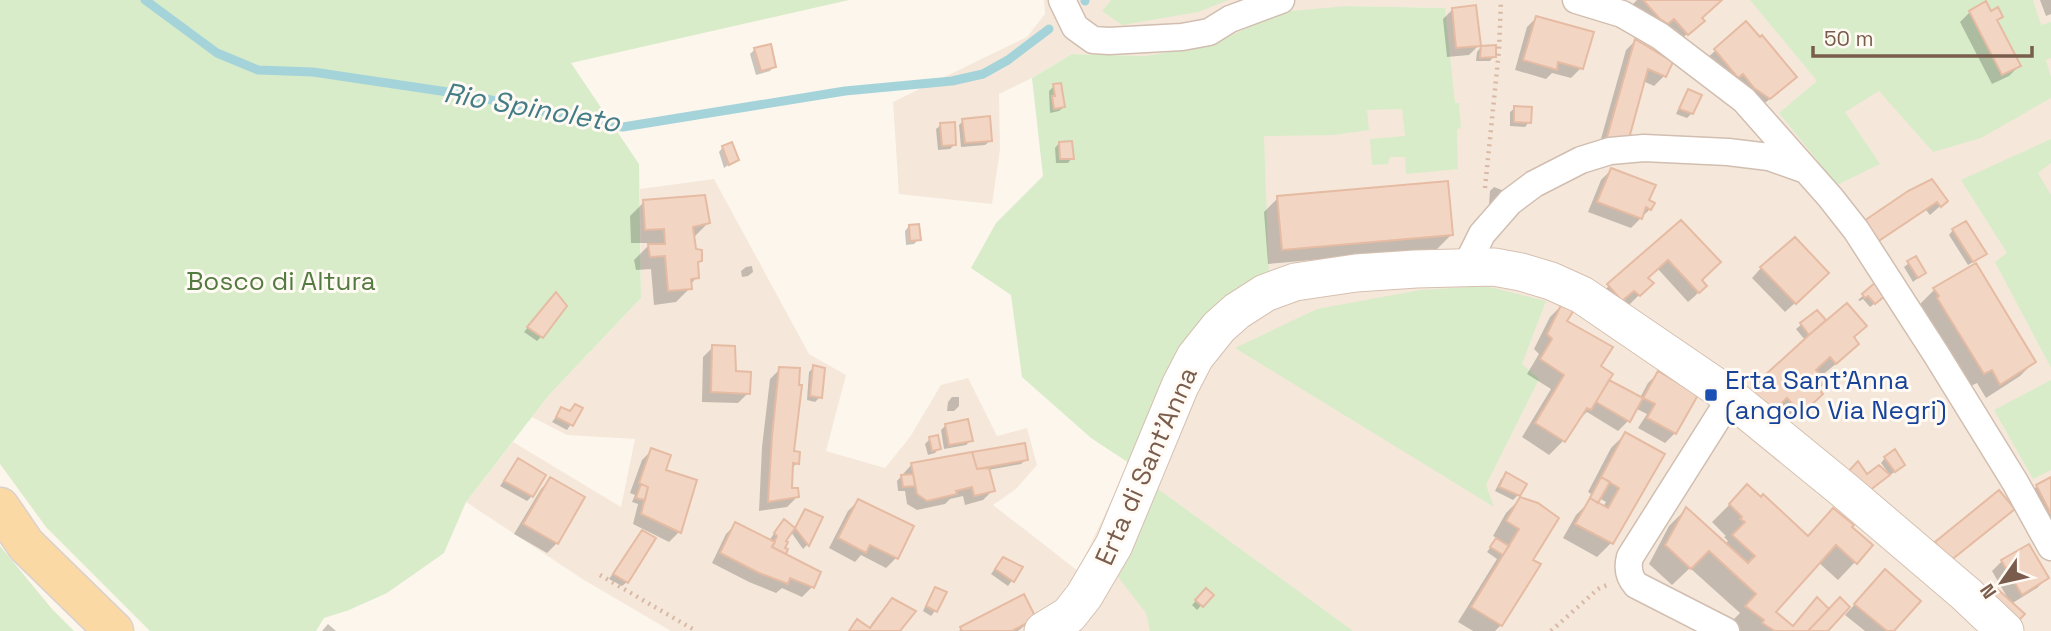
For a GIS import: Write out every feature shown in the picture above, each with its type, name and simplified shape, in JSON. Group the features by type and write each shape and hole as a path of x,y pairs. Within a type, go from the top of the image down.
{"main road":[{"path":"0,507 26,545 114,631"}],"street":[{"path":"1062,0 1075,27 1093,40 1109,41 1182,37 1209,32 1230,19 1280,0"},
{"path":"1576,0 1622,14 1660,36 1744,100 1805,169 1856,230 1878,262 2015,482 2051,548"},
{"path":"1465,268 1482,234 1510,202 1534,184 1581,160 1610,151 1644,148 1728,152 1769,157 1805,169"},
{"name":"Erta di Sant'Anna","path":"1043,631 1069,615 1084,596 1114,545 1180,386 1195,357 1219,327 1237,311 1265,293 1294,282 1356,273 1494,267 1550,281 1582,295 1731,397 1966,594 2005,631"},
{"path":"1726,631 1644,591 1633,582 1629,573 1630,557 1731,397"}],"path":[{"path":"1482,234 1481,219 1502,0"},
{"path":"1551,631 1598,589 1629,573"},
{"path":"600,575 696,631"}],"shaded area":[{"path":"1044,0 2051,0 2051,631 671,631 584,580 466,502 513,442 621,507 635,439 567,435 532,417 549,395 641,298 640,189 714,179 809,354 846,375 826,451 885,468 910,437 941,385 968,378 997,436 1027,428 1037,465 1016,489 993,505 1078,571 1129,463 1171,363 1198,327 1264,136 1451,70 1444,8 1347,6 1211,45 1145,56 1072,54 999,94 1000,150 992,204 899,194 893,102 1027,37 1045,14"}],"green space":[{"name":"Bosco di Altura","path":"0,0 849,0 571,63 639,164 641,298 549,395 466,502 444,553 387,593 324,618 316,631 150,631 46,527 0,464"},
{"path":"1111,0 1228,0 1198,12 1122,25 1102,11"},
{"path":"1750,0 2033,0 2041,25 2051,22 2051,58 2046,60 2051,77 2051,98 1981,138 1933,152 1879,91 1845,112 1880,164 1837,185 1779,113 1817,81"},
{"path":"1347,6 1445,8 1455,103 1459,103 1461,128 1457,129 1458,169 1406,174 1405,157 1390,157 1388,164 1372,165 1370,139 1405,136 1402,109 1367,110 1369,130 1334,135 1264,136 1269,276 1198,327 1171,363 1129,463 1091,438 1022,377 1011,295 971,268 996,223 1043,176 1032,78 1072,54 1145,56 1211,45 1281,12"},
{"path":"2051,139 2051,163 2038,173 2051,195 2051,368 1995,262 2007,253 1961,180"},
{"path":"1486,286 1546,301 1522,364 1539,379 1486,485 1494,507 1235,348 1317,309 1420,290"},
{"path":"2051,380 2051,470 2033,479 1994,410"},
{"path":"1158,489 1353,631 1150,631 1146,613 1118,577"},
{"path":"0,546 52,609 74,631 0,631"}],"building":[{"path":"1643,0 1722,0 1702,18 1705,21 1688,35 1674,19 1668,24 1660,19"},
{"path":"1986,1 1991,11 1998,7 2003,17 1997,20 2021,66 2002,75 1969,11"},
{"path":"1476,5 1481,46 1456,48 1452,8"},
{"path":"1536,16 1594,32 1583,69 1558,62 1557,70 1523,60"},
{"path":"1746,21 1760,37 1762,35 1797,77 1770,99 1754,88 1743,74 1738,78 1714,49"},
{"path":"1635,39 1673,62 1666,77 1648,69 1628,142 1605,144"},
{"path":"771,44 776,67 761,71 754,48"},
{"path":"1496,45 1496,57 1480,58 1481,46"},
{"path":"1061,83 1065,107 1054,109 1053,84"},
{"path":"1688,89 1702,95 1693,114 1679,109"},
{"path":"1514,106 1532,107 1531,123 1514,122"},
{"path":"990,116 992,141 965,143 962,119"},
{"path":"955,122 956,145 942,146 940,123"},
{"path":"1072,141 1074,159 1060,159 1059,142"},
{"path":"732,142 739,160 729,165 722,146"},
{"path":"1611,168 1656,185 1649,200 1655,203 1651,210 1646,207 1642,219 1597,202"},
{"path":"1932,179 1948,201 1941,207 1937,202 1877,242 1864,221 1908,191"},
{"path":"1448,181 1453,235 1282,250 1277,196"},
{"path":"705,195 710,223 693,227 696,249 702,250 702,261 698,262 699,278 691,279 692,289 668,291 665,256 650,257 648,244 665,244 664,229 645,230 643,200"},
{"path":"1681,220 1721,262 1702,280 1707,286 1699,293 1668,260 1648,278 1654,283 1640,296 1634,291 1622,301 1607,284"},
{"path":"1966,221 1987,254 1973,262 1952,229"},
{"path":"919,224 921,240 910,241 909,225"},
{"path":"1795,237 1829,273 1796,304 1760,267"},
{"path":"1916,256 1926,273 1918,278 1907,261"},
{"path":"1976,263 2036,362 2000,385 1992,370 1984,374 1933,288"},
{"path":"1877,281 1886,295 1875,304 1862,294"},
{"path":"556,292 567,306 543,338 527,327"},
{"path":"1563,301 1576,307 1567,321 1613,347 1601,366 1613,374 1591,410 1587,408 1565,442 1535,423 1564,375 1540,359 1552,339 1547,334"},
{"path":"1847,303 1867,326 1854,337 1859,344 1836,364 1830,357 1816,370 1827,380 1818,388 1823,394 1802,414 1787,398 1772,412 1750,393 1754,389 1752,387"},
{"path":"1817,310 1826,320 1809,335 1800,323"},
{"path":"712,345 735,346 736,371 751,372 750,394 711,392"},
{"path":"813,365 825,368 822,398 810,396"},
{"path":"779,367 800,368 799,385 802,385 794,451 800,452 799,464 793,463 792,488 798,488 799,497 768,502 772,436"},
{"path":"1658,371 1698,395 1676,434 1647,418 1655,404 1643,398"},
{"path":"1609,380 1643,398 1630,422 1596,402"},
{"path":"575,404 583,408 573,426 556,417 561,407 570,411"},
{"path":"968,419 973,441 949,445 945,424"},
{"path":"1625,432 1665,454 1613,544 1575,524 1590,498 1608,508 1619,488 1601,477"},
{"path":"938,435 941,449 932,451 929,437"},
{"path":"1025,443 1028,460 977,469 972,452"},
{"path":"651,448 671,455 666,470 697,480 681,533 641,514 648,487 639,483"},
{"path":"1895,449 1905,465 1895,472 1884,457"},
{"path":"972,452 977,469 989,468 995,491 974,496 972,487 956,491 957,494 927,501 917,494 911,463"},
{"path":"518,458 546,475 533,497 504,481"},
{"path":"1858,461 1867,474 1879,465 1890,475 1865,494 1845,475"},
{"path":"1506,472 1527,484 1520,496 1499,487"},
{"path":"913,474 915,486 903,487 901,475"},
{"path":"550,477 585,497 558,544 523,524"},
{"path":"1601,477 1610,482 1598,503 1590,498"},
{"path":"2051,477 2051,514 2036,485"},
{"path":"641,484 648,487 645,500 636,498"},
{"path":"1747,484 1761,497 1763,494 1808,536 1833,508 1873,545 1857,564 1836,545 1776,612 1793,626 1817,597 1829,609 1808,631 1775,631 1762,623 1764,620 1745,606 1756,594 1709,551 1691,569 1665,545 1686,507 1748,563 1755,556 1732,535 1745,522 1729,504"},
{"path":"1999,490 2015,509 1950,561 1935,542"},
{"path":"1520,497 1538,503 1559,518 1533,560 1541,564 1502,626 1471,607 1519,529 1506,521"},
{"path":"858,499 914,526 898,559 870,545 866,553 838,538"},
{"path":"805,509 823,517 809,546 795,528"},
{"path":"784,519 795,528 786,541 786,554 772,547 777,536 774,533"},
{"path":"735,522 775,542 772,547 821,572 814,588 790,578 788,584 720,553"},
{"path":"642,530 656,538 628,583 613,574"},
{"path":"1496,538 1509,546 1503,555 1490,547"},
{"path":"2029,544 2049,578 2022,595 2001,560"},
{"path":"1003,557 1023,567 1014,582 995,569"},
{"path":"1885,569 1921,601 1894,631 1887,631 1854,604"},
{"path":"1993,585 2025,614 2015,624 1983,595"},
{"path":"935,587 947,592 937,612 926,606"},
{"path":"1206,588 1214,595 1203,607 1195,600"},
{"path":"1024,594 1036,618 1012,631 962,631 960,627"},
{"path":"1840,597 1850,607 1828,631 1808,631"},
{"path":"892,598 916,611 900,631 849,631 857,619 870,628"}],"waterway":[{"name":"Rio Spinoleto","path":"145,0 217,53 258,70 313,72 468,95 623,127 845,91 952,81 983,74 1008,60 1049,29"}],"place":[{"name":"Erta Sant'Anna (angolo Via Negri)","path":"1711,395"}]}
